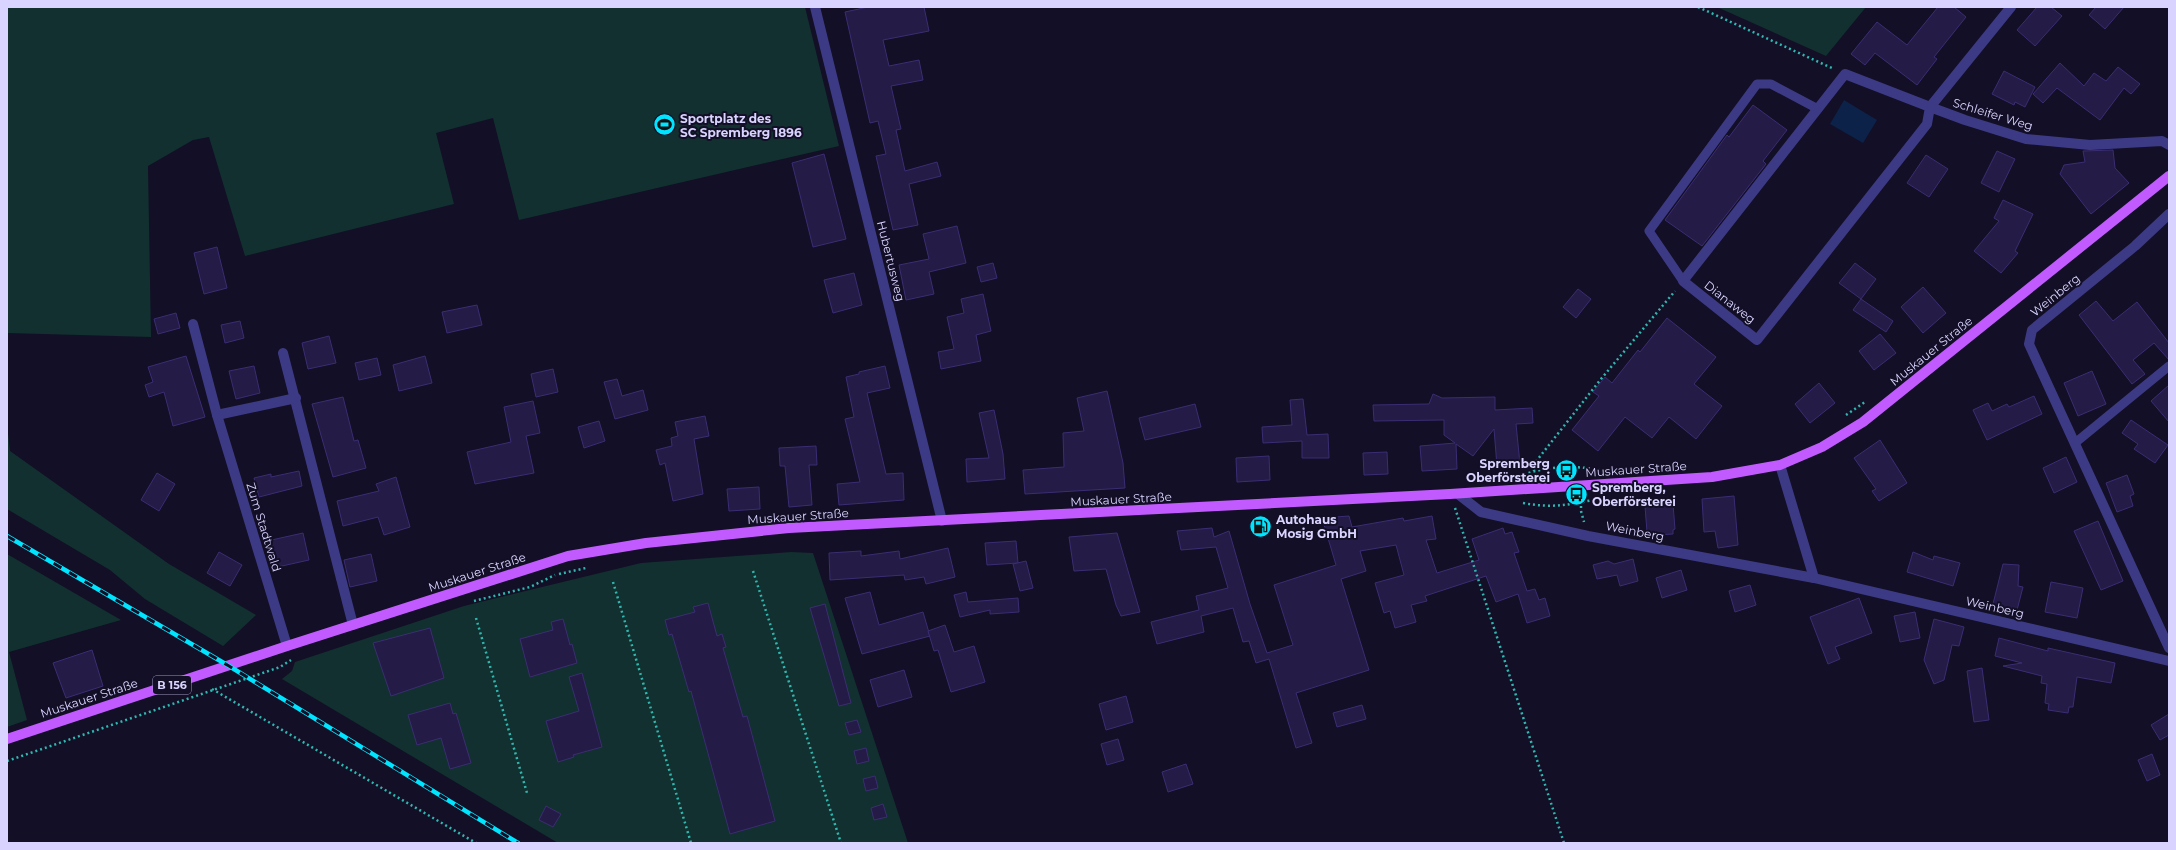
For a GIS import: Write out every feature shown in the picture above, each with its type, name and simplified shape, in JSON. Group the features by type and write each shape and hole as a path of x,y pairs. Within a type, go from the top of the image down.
{"main road":[{"name":"Muskauer Straße","path":"7,739 353,624 576,555 646,543 789,528 1458,494 1712,477 1780,466 1822,447 1863,422 2169,176"}],"street":[{"name":"Hubertusweg","path":"815,7 942,521"},
{"name":"Schleifer Weg","path":"1930,107 2011,7"},
{"name":"Schleifer Weg","path":"1845,74 1965,120 2026,139 2090,145 2162,141 2169,145"},
{"path":"1683,282 1845,74"},
{"name":"Dianaweg","path":"1683,282 1757,340 1927,124 1930,107"},
{"name":"Weinberg","path":"2169,214 2135,246 2032,330 2029,344 2169,648"},
{"name":"Zum Stadtwald","path":"193,324 217,415 287,646"},
{"path":"283,353 296,398 353,624"},
{"path":"217,415 296,398"},
{"path":"1780,466 1814,578"},
{"name":"Weinberg","path":"1458,494 1481,512 1588,536 1814,578 2169,661"}],"lane":[{"path":"1683,282 1649,231 1757,84 1771,84 1818,109"},
{"path":"2075,444 2169,366"}],"path":[{"path":"1698,7 1845,74"},
{"path":"1534,471 1534,464 1601,379 1683,282"},
{"path":"1845,416 1870,398"},
{"path":"1512,477 1534,471 1569,466 1605,471"},
{"path":"1520,503 1543,507 1573,506 1606,498"},
{"path":"1581,503 1581,511 1588,536"},
{"path":"1471,504 1453,504 1564,843"},
{"path":"467,602 530,587 555,575 592,566"},
{"path":"753,571 841,843"},
{"path":"613,582 691,843"},
{"path":"476,618 527,793"},
{"path":"7,761 212,689 280,667 296,658"},
{"path":"212,689 476,843"}],"green space":[{"name":"Sportplatz des SC Spremberg 1896","path":"7,7 805,7 839,146 519,220 493,118 436,133 454,204 245,256 209,137 193,140 148,166 151,337 7,333"},
{"path":"1717,7 1866,7 1826,56"},
{"path":"7,424 10,451 169,564 256,615 223,646 145,599 110,570 7,509"},
{"path":"791,552 813,553 908,843 558,843 282,679 292,671 295,662 464,606 641,563"},
{"path":"7,554 121,620 9,652 27,720 7,727"}],"water":[{"path":"1844,100 1877,120 1863,143 1830,124"}],"building":[{"path":"868,7 924,7 929,31 883,40 889,66 919,60 923,80 891,86 901,129 896,130 905,171 937,162 941,176 909,184 918,225 893,230 876,156 886,154 878,121 870,123 845,12"},
{"path":"1938,7 1954,7 1966,17 1934,57 1937,59 1917,85 1875,53 1865,65 1851,54 1877,22 1907,45"},
{"path":"2037,7 2051,7 2062,16 2035,46 2017,30"},
{"path":"2096,7 2124,7 2105,29 2089,15"},
{"path":"2060,63 2084,86 2094,73 2106,81 2118,67 2140,84 2131,94 2124,88 2100,120 2057,88 2043,103 2033,94"},
{"path":"2004,71 2035,87 2025,107 2015,102 2014,105 1992,94"},
{"path":"1753,105 1787,130 1763,161 1766,164 1702,246 1665,220 1727,135 1729,137"},
{"path":"2113,150 2115,168 2129,183 2091,214 2060,174 2064,165 2085,162 2083,151"},
{"path":"1997,151 2015,159 1999,192 1981,183"},
{"path":"824,154 846,239 813,247 792,163"},
{"path":"1926,155 1948,169 1929,197 1907,183"},
{"path":"2003,200 2033,214 2015,251 2018,253 2001,273 1974,251 1999,221 1994,218"},
{"path":"957,226 966,263 929,272 934,294 906,300 899,265 929,259 923,234"},
{"path":"217,247 227,288 204,294 194,253"},
{"path":"993,263 997,278 981,282 977,267"},
{"path":"1855,263 1876,279 1861,299 1839,283"},
{"path":"854,273 862,305 833,313 824,280"},
{"path":"1923,287 1946,313 1923,333 1901,307"},
{"path":"1578,289 1591,299 1576,318 1563,307"},
{"path":"983,294 991,331 976,335 981,361 941,369 938,352 954,349 947,317 964,313 961,299"},
{"path":"1861,299 1893,321 1886,332 1853,310"},
{"path":"2096,301 2113,321 2137,302 2169,343 2169,360 2154,343 2133,360 2145,374 2132,384 2079,315"},
{"path":"477,305 482,325 447,333 442,312"},
{"path":"176,313 180,328 158,334 154,319"},
{"path":"1667,318 1716,357 1694,384 1722,406 1696,439 1669,417 1652,438 1625,417 1598,451 1572,430 1599,396 1593,392 1605,377 1612,383 1638,350 1640,352"},
{"path":"240,321 244,338 225,343 221,325"},
{"path":"1880,334 1896,353 1874,370 1859,351"},
{"path":"329,336 336,363 308,369 302,343"},
{"path":"186,356 205,417 173,426 164,392 149,397 145,385 153,382 148,367"},
{"path":"425,356 432,383 399,391 393,365"},
{"path":"377,358 381,375 359,380 355,363"},
{"path":"254,366 260,393 236,399 229,371"},
{"path":"885,366 890,388 867,393 886,474 903,473 904,500 839,505 837,484 860,482 845,419 854,417 846,377 859,374 859,372"},
{"path":"553,369 558,392 536,397 531,374"},
{"path":"2092,371 2106,404 2078,416 2064,383"},
{"path":"617,379 622,396 643,390 648,410 615,419 604,382"},
{"path":"1819,383 1835,403 1810,423 1795,404"},
{"path":"2169,385 2169,422 2151,401"},
{"path":"1107,391 1123,463 1125,488 1025,494 1023,470 1064,467 1063,433 1084,431 1077,398"},
{"path":"1433,394 1442,398 1495,397 1495,410 1532,408 1533,423 1516,424 1520,464 1497,466 1494,429 1473,456 1456,444 1457,469 1422,471 1420,446 1455,443 1444,435 1444,420 1374,421 1373,405 1429,404"},
{"path":"2034,396 2042,414 1987,440 1973,410 1988,403 1992,411 2007,404 2009,407"},
{"path":"343,397 354,441 358,440 366,468 333,477 312,404"},
{"path":"1303,399 1307,435 1328,434 1329,458 1302,458 1302,441 1263,443 1262,427 1292,425 1290,400"},
{"path":"533,401 540,433 526,436 534,473 475,484 467,452 511,442 504,407"},
{"path":"1195,404 1201,427 1145,440 1139,418"},
{"path":"994,410 1003,454 1005,479 967,482 966,459 989,458 979,413"},
{"path":"705,416 709,436 694,439 703,494 673,501 665,463 660,465 656,450 672,446 671,438 678,436 675,422"},
{"path":"2131,420 2168,445 2155,463 2134,449 2138,444 2122,433"},
{"path":"599,421 605,441 584,448 578,427"},
{"path":"1880,440 1907,483 1879,501 1872,491 1876,489 1854,458"},
{"path":"816,446 817,465 809,465 812,505 789,507 785,466 780,466 779,448"},
{"path":"1387,452 1388,474 1364,475 1363,453"},
{"path":"1269,456 1270,480 1237,482 1236,458"},
{"path":"2066,457 2077,482 2054,493 2043,468"},
{"path":"299,471 302,486 259,497 254,478 271,474 271,477"},
{"path":"157,473 175,484 159,511 141,500"},
{"path":"2127,475 2134,494 2130,496 2133,506 2117,512 2106,483"},
{"path":"396,477 410,527 384,535 378,517 343,526 337,501 379,491 376,484"},
{"path":"759,487 760,509 729,511 727,489"},
{"path":"1734,496 1738,545 1718,548 1715,531 1704,532 1702,499"},
{"path":"1673,504 1675,529 1673,530 1673,534 1656,535 1656,532 1647,532 1645,506"},
{"path":"1349,516 1352,527 1403,518 1404,521 1432,516 1436,539 1426,540 1437,573 1479,560 1472,539 1503,528 1505,534 1512,532 1519,552 1514,553 1527,591 1535,589 1539,600 1545,598 1550,616 1527,623 1518,594 1496,602 1486,576 1425,596 1427,601 1411,605 1416,622 1395,628 1390,611 1384,613 1375,583 1404,575 1396,545 1360,551 1366,571 1341,579 1369,670 1296,693 1312,743 1296,748 1269,659 1256,663 1249,641 1243,642 1233,608 1201,616 1204,632 1157,644 1151,622 1199,610 1196,596 1228,588 1216,547 1181,550 1177,531 1212,528 1214,537 1229,531 1250,604 1267,653 1293,645 1274,585 1336,565 1322,518"},
{"path":"2098,521 2123,581 2101,590 2074,531"},
{"path":"303,533 309,560 273,568 267,541"},
{"path":"1117,533 1140,612 1121,616 1116,605 1106,569 1074,571 1069,537"},
{"path":"1016,541 1018,563 987,565 985,543"},
{"path":"948,548 955,577 926,584 924,577 905,580 904,575 830,580 829,553 861,551 861,556 899,551 900,559"},
{"path":"219,552 242,565 230,586 207,573"},
{"path":"1913,552 1933,560 1934,556 1960,563 1953,586 1907,572"},
{"path":"371,554 377,581 350,587 344,560"},
{"path":"1633,559 1638,581 1620,586 1617,575 1597,579 1593,565 1608,561 1614,564"},
{"path":"1026,561 1033,588 1020,591 1013,564"},
{"path":"2003,564 2019,565 2018,586 2023,587 2017,610 1993,604"},
{"path":"1681,570 1687,590 1662,598 1656,578"},
{"path":"2051,582 2083,588 2077,618 2045,612"},
{"path":"1750,585 1756,605 1735,612 1729,591"},
{"path":"870,592 879,625 923,612 930,636 862,654 845,598"},
{"path":"966,592 968,602 1018,598 1019,612 990,614 990,610 960,617 954,595"},
{"path":"1859,598 1872,633 1835,647 1840,659 1828,664 1810,617"},
{"path":"708,603 717,636 722,634 726,647 723,648 743,717 747,716 775,821 730,834 691,691 689,692 672,634 669,635 665,620 695,612 693,607"},
{"path":"825,604 851,703 839,706 810,608"},
{"path":"1915,612 1920,638 1900,642 1894,616"},
{"path":"563,619 570,645 572,644 577,663 530,677 520,639 553,630 551,622"},
{"path":"1934,619 1964,627 1959,646 1952,645 1944,680 1934,684 1924,660"},
{"path":"945,625 954,652 974,646 985,682 951,692 938,650 934,651 928,631"},
{"path":"430,628 444,678 391,696 373,643"},
{"path":"1999,638 2048,651 2048,648 2115,663 2111,683 2077,677 2073,707 2069,707 2068,713 2048,710 2049,704 2045,703 2047,684 2041,683 2042,676 2003,666 2022,663 1995,656"},
{"path":"92,650 103,686 66,698 53,663"},
{"path":"1982,668 1989,720 1974,722 1967,671"},
{"path":"904,670 912,697 878,707 870,680"},
{"path":"582,673 602,747 573,755 574,757 558,762 546,721 579,711 569,677"},
{"path":"1126,696 1133,722 1106,730 1099,704"},
{"path":"450,703 453,714 456,713 471,763 450,769 441,738 417,745 408,715"},
{"path":"1362,705 1366,719 1337,727 1333,713"},
{"path":"2169,714 2169,735 2160,740 2151,725"},
{"path":"857,720 861,732 849,735 845,723"},
{"path":"1118,739 1124,760 1107,765 1101,744"},
{"path":"866,748 869,761 857,764 854,751"},
{"path":"2152,754 2160,775 2147,781 2138,760"},
{"path":"1186,764 1193,784 1168,792 1162,772"},
{"path":"875,776 878,788 866,791 863,779"},
{"path":"883,804 887,817 874,820 871,808"},
{"path":"546,806 561,814 553,827 539,820"}],"railway":[{"path":"7,536 229,666 518,843"}],"place":[{"name":"Sportplatz des SC Spremberg 1896","path":"665,125"},
{"name":"Spremberg Oberförsterei","path":"1566,470"},
{"name":"Spremberg, Oberförsterei","path":"1576,494"},
{"name":"Autohaus Mosig GmbH","path":"1261,526"}]}
